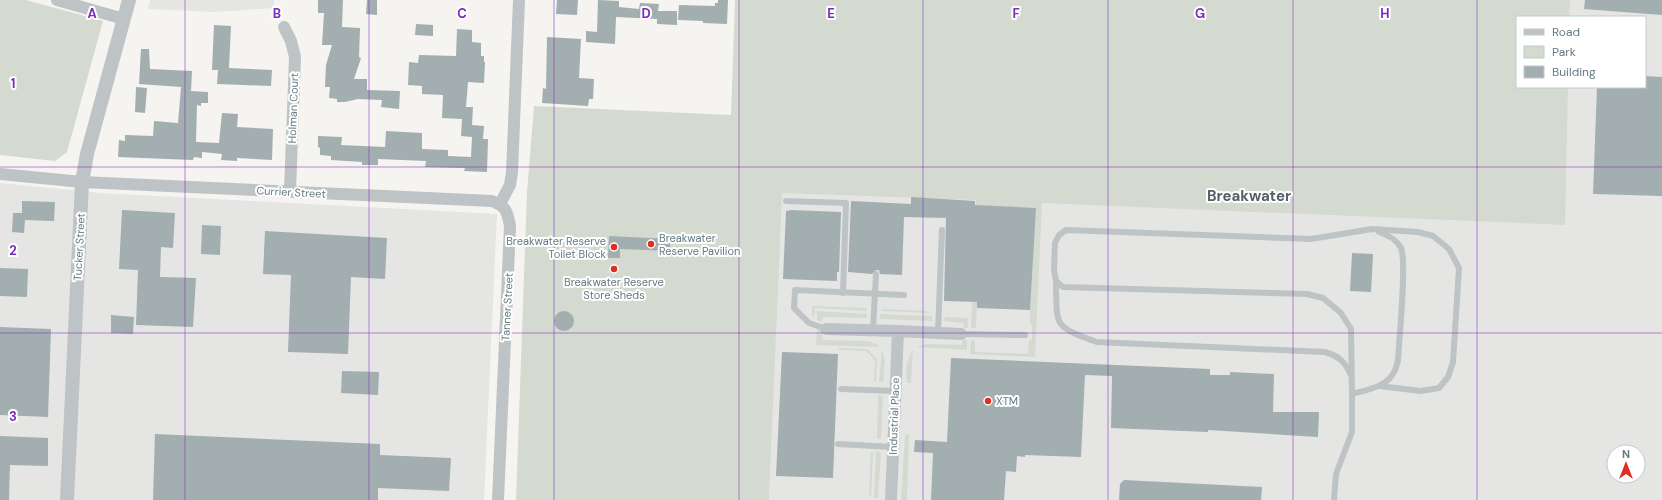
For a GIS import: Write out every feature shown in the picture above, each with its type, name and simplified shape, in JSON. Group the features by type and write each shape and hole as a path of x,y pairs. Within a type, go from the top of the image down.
{"street":[{"path":"57,0 124,19"},
{"name":"Tucker Street","path":"67,500 82,182 87,154 129,0"},
{"path":"500,204 510,185 512,172 519,0"},
{"name":"Holman Court","path":"284,27 291,41 295,57 290,192"},
{"name":"Currier Street","path":"0,174 82,182 492,201 500,204"},
{"name":"Tanner Street","path":"498,500 510,226 507,210 500,204"},
{"path":"826,328 961,334"},
{"name":"Industrial Place","path":"892,500 898,331"}],"lane":[{"path":"786,202 846,203 842,292"},
{"path":"1352,394 1379,386 1389,379 1395,372 1398,360 1403,268 1401,249 1391,236 1372,229"},
{"path":"1352,377 1343,361 1335,355 1325,352 1097,342 1073,333 1061,326 1057,317 1056,281 1054,270 1055,243 1059,235 1066,230 1310,239 1372,229 1418,232 1433,236 1449,249 1459,268 1453,362 1448,377 1439,388 1421,391 1379,386"},
{"path":"938,333 942,230"},
{"path":"873,330 876,274"},
{"path":"1056,281 1063,286 1306,294 1323,298 1342,313 1351,328 1352,432 1336,474 1334,500"},
{"path":"826,328 809,323 794,308 795,290 904,295"},
{"path":"961,334 1025,335"},
{"path":"841,389 895,391"},
{"path":"838,444 893,447"}],"shaded area":[{"path":"150,0 274,0 274,8 214,12 148,9"},
{"path":"735,0 1662,0 1662,500 769,500 775,345"},
{"path":"0,183 101,193 497,214 484,500 0,500"}],"green space":[{"path":"0,0 26,0 103,21 67,152 55,161 0,155"},
{"path":"735,0 1570,0 1569,16 1516,16 1516,88 1568,88 1565,225 1042,203 1035,357 970,354 971,340 975,341 975,352 1028,354 1029,340 1032,340 1030,310 1035,208 981,206 976,328 971,328 976,200 782,193 769,500 516,500 527,192 534,106 731,115"},
{"path":"812,306 866,308 867,311 815,308 814,317 812,314"},
{"path":"883,309 925,311 932,313 880,311"},
{"path":"817,311 867,314 867,318 822,317 822,322 817,320"},
{"path":"880,314 932,316 932,321 881,319"},
{"path":"945,317 968,318 968,328 964,328 963,323 944,321"},
{"path":"817,329 822,331 822,340 868,341 879,345 877,347 816,345"},
{"path":"963,340 967,340 967,350 916,347 927,344 962,345"},
{"path":"838,348 867,349 877,359 876,382 874,381 875,360 866,351 839,350"},
{"path":"882,348 885,362 883,382 879,382"},
{"path":"913,350 911,383 907,383 907,366 909,357"},
{"path":"878,395 883,396 881,439 877,439"},
{"path":"905,435 909,435 907,500 901,500"},
{"path":"876,451 881,453 878,498 874,498"},
{"path":"871,452 873,452 871,498 869,495"}],"building":[{"path":"318,0 343,0 342,27 360,28 359,57 361,58 354,79 367,79 367,90 400,91 399,109 381,107 382,100 358,99 337,102 337,99 329,98 330,87 325,87 326,65 332,45 322,45 324,13 318,13"},
{"path":"367,0 377,0 377,15 366,14"},
{"path":"557,0 578,0 577,15 556,14"},
{"path":"598,0 619,1 619,7 639,9 640,3 659,4 658,11 677,11 677,25 657,24 657,19 616,17 615,44 586,42 586,31 597,32"},
{"path":"718,0 728,0 727,24 678,20 679,5 715,6 715,3 718,3"},
{"path":"1585,0 1662,0 1662,15 1584,9"},
{"path":"416,24 433,25 433,36 415,35"},
{"path":"214,25 231,26 229,68 272,70 271,86 217,84 218,70 212,70"},
{"path":"457,29 472,30 472,42 481,43 481,56 484,56 484,83 468,82 466,107 473,107 472,125 484,126 483,139 488,139 487,172 464,171 465,168 425,167 426,161 378,159 378,165 362,165 362,162 331,160 331,156 320,155 318,136 342,137 341,145 385,147 386,131 422,133 422,149 448,150 448,156 471,157 472,137 461,136 462,119 442,118 443,95 422,94 422,86 408,85 409,62 418,63 419,55 456,56"},
{"path":"547,37 581,39 579,78 594,79 593,99 589,99 588,106 542,103 543,88 546,89"},
{"path":"141,49 149,49 150,69 192,71 191,91 208,92 208,103 201,103 201,106 197,105 196,142 219,143 222,113 238,114 237,127 273,129 272,160 237,158 237,161 221,160 222,154 202,152 202,158 194,157 193,160 118,157 119,140 125,141 125,135 153,136 154,121 178,123 181,87 139,84"},
{"path":"1646,76 1662,77 1662,196 1593,194 1597,88 1646,88"},
{"path":"136,87 147,88 145,113 135,112"},
{"path":"911,197 975,201 975,205 1036,208 1030,310 977,308 977,302 944,301 946,218 904,217 902,275 880,274 879,270 876,270 872,274 848,272 851,201 911,204"},
{"path":"22,201 55,202 54,221 25,220 24,233 12,232 13,213 22,213"},
{"path":"122,210 175,213 173,248 161,247 160,277 196,278 193,327 136,325 138,270 119,269"},
{"path":"786,211 841,212 839,272 837,272 837,281 783,279"},
{"path":"202,225 221,226 220,255 201,254"},
{"path":"265,231 387,238 385,279 351,277 348,354 288,352 291,275 263,274"},
{"path":"609,236 670,239 670,251 620,249 620,258 608,258"},
{"path":"1352,253 1373,254 1371,292 1350,291"},
{"path":"0,268 28,269 27,297 0,296"},
{"path":"564,311 571,314 574,321 571,328 564,331 557,328 554,321 557,314"},
{"path":"111,315 134,317 133,334 111,333"},
{"path":"0,327 51,329 48,417 0,415"},
{"path":"782,352 838,354 833,478 776,476"},
{"path":"951,358 1210,369 1210,375 1230,375 1230,372 1274,374 1273,412 1319,412 1318,437 1208,430 1208,432 1111,428 1112,376 1085,375 1081,457 1017,456 1016,472 1006,471 1004,500 931,500 933,453 914,452 915,440 947,442"},
{"path":"342,371 379,372 378,395 341,393"},
{"path":"155,434 380,444 380,455 451,458 449,491 378,488 378,500 153,500"},
{"path":"0,436 48,438 48,466 10,465 9,500 0,500"},
{"path":"1124,480 1262,487 1261,500 1119,500 1120,484"}],"place":[{"name":"Breakwater Reserve Pavilion","path":"651,244"},
{"name":"Breakwater Reserve Toilet Block","path":"614,247"},
{"name":"Breakwater Reserve Store Sheds","path":"614,269"},
{"name":"XTM","path":"988,401"}],"district":[{"name":"Breakwater","path":"1249,196"}]}
